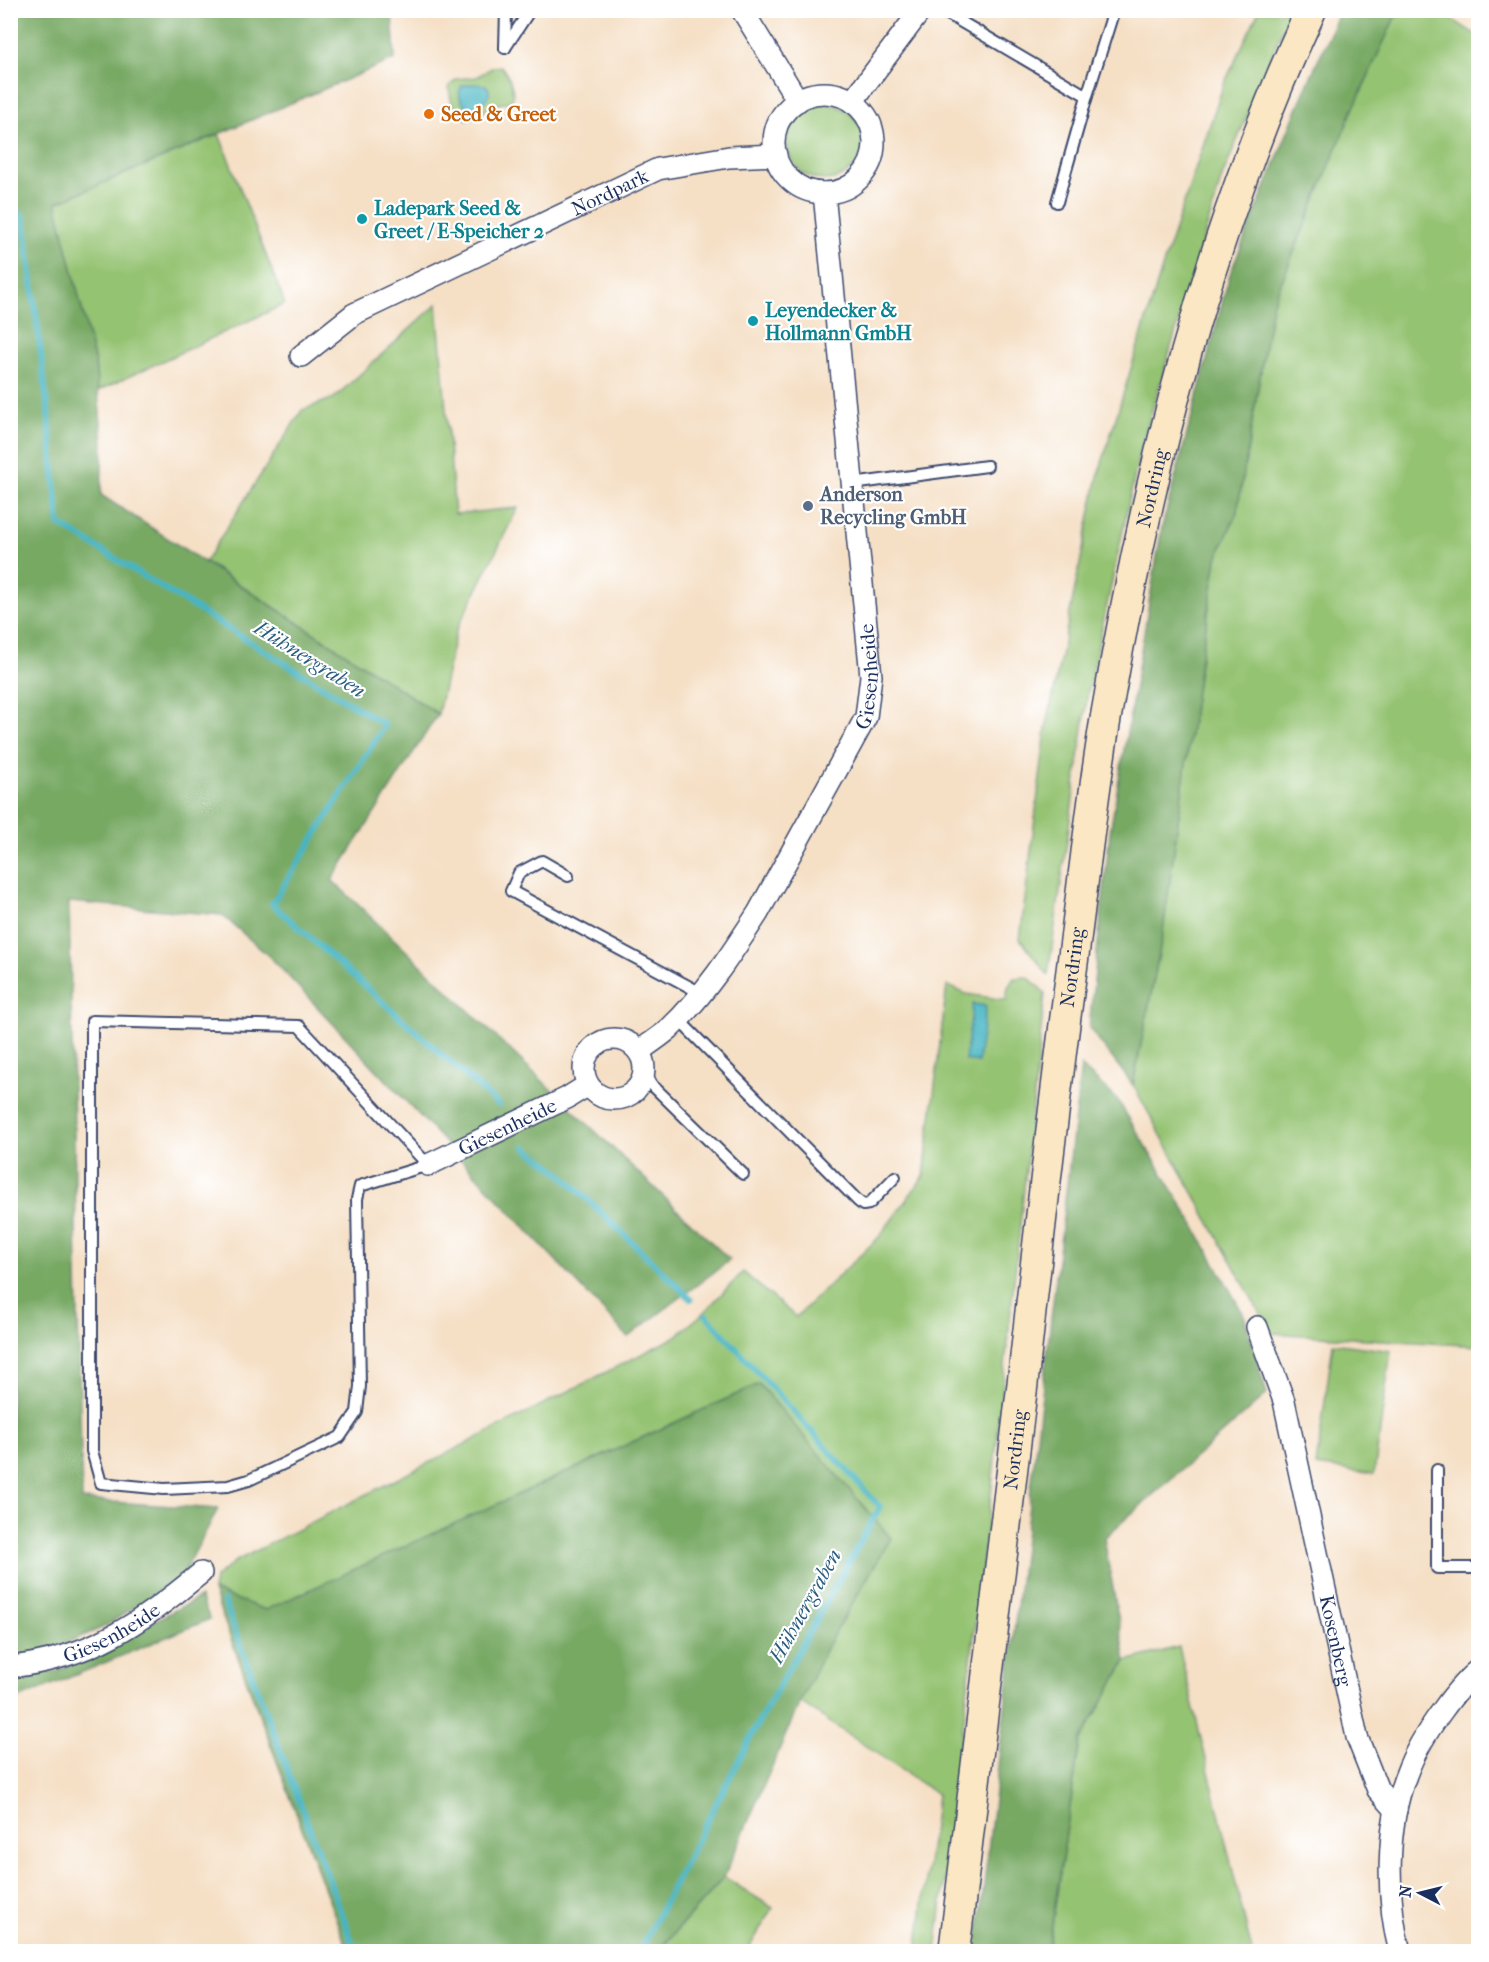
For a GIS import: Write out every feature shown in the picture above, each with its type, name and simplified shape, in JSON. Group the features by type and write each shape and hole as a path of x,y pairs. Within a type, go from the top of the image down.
{"main road":[{"name":"Nordring","path":"954,1952 1062,1039 1105,720 1137,548 1161,448 1202,301 1263,124 1311,10"}],"street":[{"path":"742,10 798,100"},
{"path":"852,102 921,10"},
{"path":"825,93 840,95 852,102 864,113 871,126 874,142 872,158 865,172 854,183 840,190 824,193 811,191 794,182 780,167 774,139 778,124 786,111 798,100 825,93"},
{"name":"Nordpark","path":"302,356 354,314 658,170 729,157 776,155"},
{"name":"Giesenheide","path":"642,1061 701,993 738,944 758,913 866,717 871,676 824,193"},
{"path":"612,1038 622,1039 632,1044 642,1061 637,1088 630,1095 621,1099 602,1097 594,1092 584,1075 583,1065 586,1054 593,1046 612,1038"},
{"name":"Giesenheide","path":"428,1165 567,1098 588,1085"},
{"name":"Kosenberg","path":"1257,1327 1284,1401 1357,1737 1378,1790 1396,1810"},
{"name":"Giesenheide","path":"10,1667 72,1655 112,1637 170,1599 201,1573"},
{"path":"1400,1952 1393,1926 1389,1892 1396,1810 1406,1775 1431,1726 1451,1699 1479,1670"}],"lane":[{"path":"506,10 505,48 530,10"},
{"path":"941,10 1087,96"},
{"path":"1057,202 1087,96 1106,56 1114,10"},
{"path":"852,484 987,466"},
{"path":"568,876 543,861 519,873 511,891 701,993"},
{"path":"678,1019 863,1205 869,1204 895,1177"},
{"path":"92,1021 299,1026 428,1165 360,1186 357,1199 360,1386 357,1412 340,1437 249,1480 228,1486 164,1489 101,1483 92,1451 92,1021"},
{"path":"642,1061 652,1085 743,1174"},
{"path":"1437,1470 1437,1568 1479,1568"}],"green space":[{"path":"11,11 392,11 395,59 56,203 95,363 103,443 101,495 438,714 332,880 730,1260 628,1337 272,959 222,915 69,902 82,1500 218,1509 182,1576 104,1627 61,1645 13,1659 11,1659"},
{"path":"1259,11 1290,11 1222,177 1140,451 1088,693 1048,975 1020,939 1046,729 1098,476 1163,265 1223,86"},
{"path":"1340,11 1409,11 1395,17 1350,116 1272,305 1237,512 1217,558 1199,669 1162,938 1133,1085 1089,1028 1110,832 1162,527 1230,274 1304,92"},
{"path":"1409,11 1439,11 1478,36 1478,1346 1271,1333 1133,1085 1162,938 1199,669 1217,558 1237,512 1272,305 1350,116 1395,17"},
{"path":"501,66 511,82 512,101 491,106 478,116 467,119 458,113 451,101 449,86 457,79 477,77 493,67"},
{"path":"825,104 840,107 852,115 860,127 863,142 860,157 852,169 840,177 825,180 810,177 798,169 790,157 787,142 790,127 798,115 810,107"},
{"path":"219,134 285,304 98,391 95,363 56,203"},
{"path":"437,304 455,514 518,508 456,631 438,714 205,562 302,410 334,398"},
{"path":"1028,977 1045,993 992,1486 936,1951 917,1951 937,1794 800,1702 827,1646 759,1384 266,1610 213,1591 215,1578 234,1562 675,1337 701,1315 743,1272 796,1317 879,1237 924,1176 947,985 966,994 1006,1000 1008,987 1014,978"},
{"path":"1081,1066 1117,1099 1188,1215 1244,1315 1267,1394 1104,1538 1126,1661 1080,1741 1048,1951 976,1952"},
{"path":"1333,1343 1391,1351 1374,1474 1316,1466"},
{"path":"759,1384 891,1538 827,1646 800,1702 724,1877 658,1951 348,1951 213,1591 266,1610"},
{"path":"200,1597 210,1619 11,1702 10,1673 58,1671"},
{"path":"1179,1647 1252,1951 1048,1952 1080,1741 1126,1661"},
{"path":"724,1877 773,1908 747,1951 658,1952"}],"water":[{"path":"486,85 489,95 479,105 466,107 460,97 460,89 462,86"},
{"path":"973,1004 986,1006 978,1062 965,1060"}],"waterway":[{"name":"Hühnergraben","path":"10,203 24,218 48,411 59,524 385,725 272,904 499,1105"},
{"name":"Hühnergraben","path":"525,1147 557,1170 691,1299"},
{"name":"Hühnergraben","path":"639,1952 757,1725 880,1507 706,1315"},
{"path":"224,1601 356,1952"}],"place":[{"name":"Seed & Greet","path":"429,114"},
{"name":"Ladepark Seed & Greet / E-Speicher 2","path":"362,219"},
{"name":"Leyendecker & Hollmann GmbH","path":"753,321"},
{"name":"Anderson Recycling GmbH","path":"808,506"}]}
